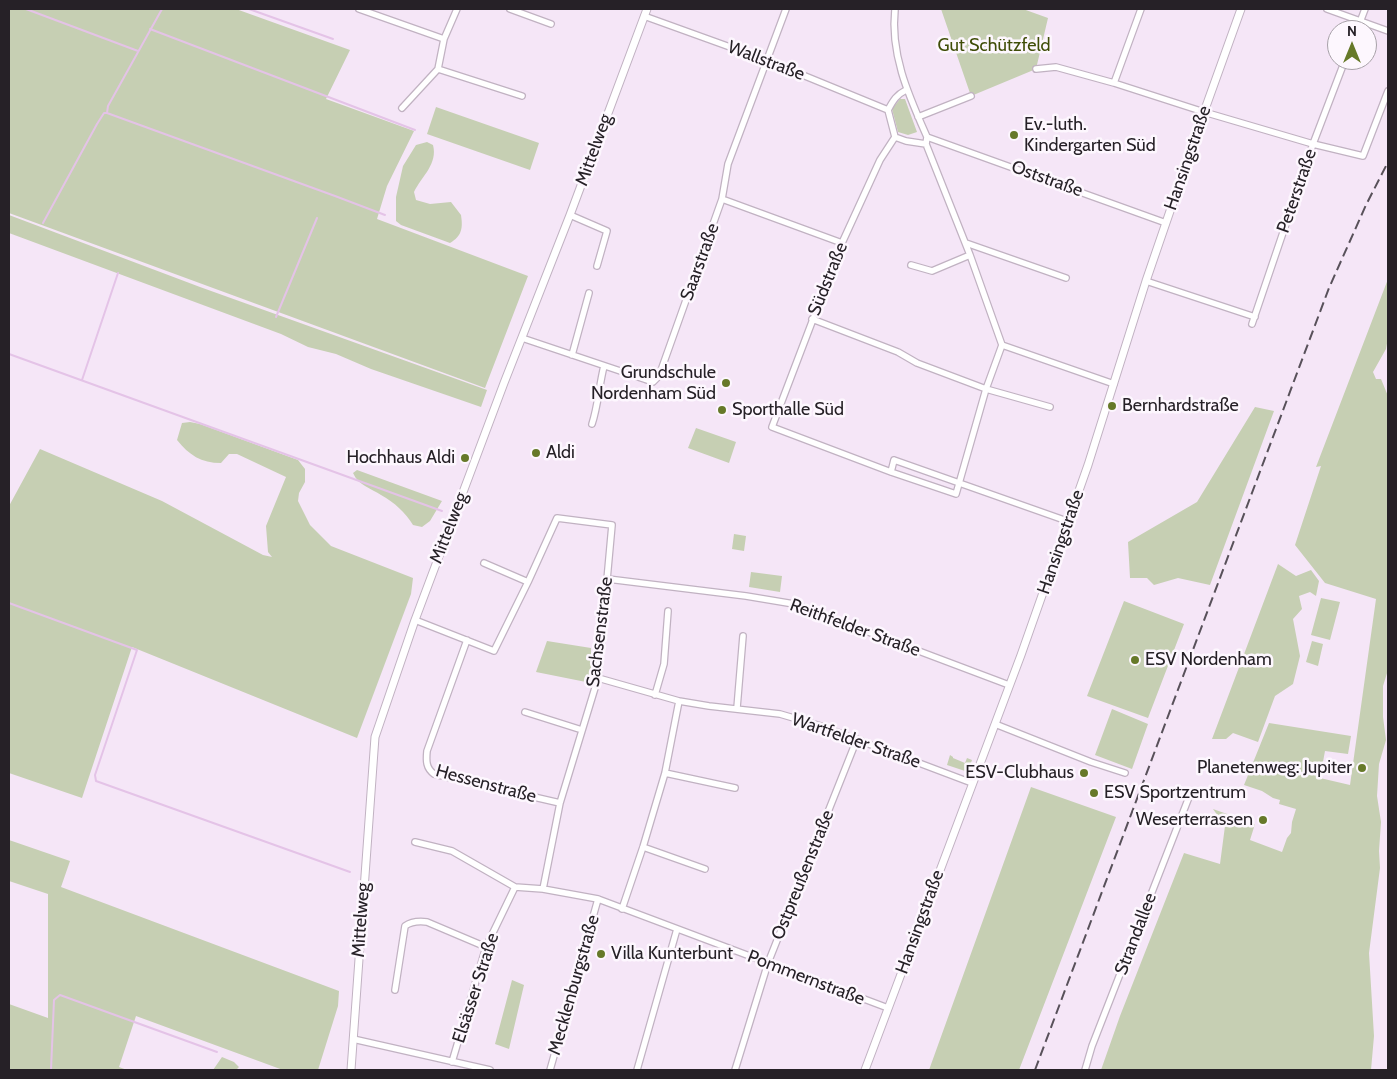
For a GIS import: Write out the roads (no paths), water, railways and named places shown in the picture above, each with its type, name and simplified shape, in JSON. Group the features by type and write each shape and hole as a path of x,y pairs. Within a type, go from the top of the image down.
{"street":[{"path":"359,9 444,40"},
{"path":"402,108 438,69 444,40 456,9"},
{"path":"510,9 551,24"},
{"name":"Saarstraße","path":"522,338 653,382 659,376 722,199 728,164 786,9"},
{"path":"895,9 893,25 897,56 906,90 966,243 1002,345 986,389 958,482 956,494 891,472 894,460 958,482 1068,521"},
{"path":"1114,83 1141,9"},
{"name":"Hansingstraße","path":"865,1070 995,724 1088,465 1146,281 1241,9"},
{"path":"1327,9 1357,20"},
{"name":"Wallstraße","path":"645,12 888,110"},
{"name":"Mittelweg","path":"351,1070 375,736 415,620 570,215 645,12"},
{"path":"1036,68 1056,67 1313,144 1363,156 1388,91"},
{"path":"438,69 522,96"},
{"name":"Peterstraße","path":"1252,324 1313,144 1341,70"},
{"path":"895,137 888,110 899,93 906,90"},
{"path":"918,117 971,96"},
{"name":"Oststraße","path":"895,137 906,142 926,141 1166,223"},
{"name":"Südstraße","path":"891,472 772,427 842,243 880,160 895,137"},
{"path":"722,199 842,243"},
{"path":"570,215 607,231 597,266"},
{"path":"966,243 1066,278"},
{"path":"911,266 932,271 970,255"},
{"path":"1146,281 1255,317"},
{"path":"572,355 589,293"},
{"path":"812,319 898,352 917,363 986,389 1050,407"},
{"path":"1002,345 1114,384"},
{"path":"592,424 597,410 604,366"},
{"name":"Sachsenstraße","path":"415,620 494,651 557,518 612,525 598,678 560,803 543,889"},
{"path":"484,563 528,582"},
{"name":"Reithfelder Straße","path":"608,580 746,596 794,604 1009,685"},
{"path":"655,695 664,664 668,610"},
{"path":"738,708 743,636"},
{"name":"Hessenstraße","path":"467,640 427,751 428,769 434,774 560,803"},
{"name":"Wartfelder Straße","path":"598,678 655,695 709,706 780,714 821,726 972,783"},
{"path":"622,909 665,773 679,700"},
{"path":"525,712 582,730"},
{"path":"995,724 1091,762 1125,773"},
{"name":"Ostpreußenstraße","path":"735,1070 768,963 857,739"},
{"path":"665,773 735,788"},
{"name":"Strandallee","path":"1085,1070 1096,1037 1189,798"},
{"name":"Pommernstraße","path":"415,842 452,851 515,887 543,889 598,899 888,1008"},
{"path":"643,847 705,869"},
{"name":"Elsässer Straße","path":"452,1062 486,948 515,887"},
{"name":"Mecklenburgstraße","path":"550,1070 598,899"},
{"path":"394,990 406,926 409,923 427,922 486,948"},
{"path":"637,1070 677,929"},
{"path":"353,1039 490,1070"}],"waterway":[{"path":"26,9 138,51"},
{"path":"43,223 97,124 104,113 107,113 108,106 162,9"},
{"path":"249,9 333,39"},
{"path":"150,29 415,130"},
{"path":"107,113 385,215"},
{"path":"276,317 317,218"},
{"path":"82,380 118,273"},
{"path":"9,354 442,511"},
{"path":"9,603 137,650 95,775 96,781 350,872"},
{"path":"51,1070 54,1000 60,995 217,1052"}],"railway":[{"path":"1035,1070 1329,288 1366,205 1388,162"}],"place":[{"name":"Ev.-luth. Kindergarten Süd","path":"1014,135"},
{"name":"Grundschule Nordenham Süd","path":"726,383"},
{"name":"Bernhardstraße","path":"1112,406"},
{"name":"Sporthalle Süd","path":"722,410"},
{"name":"Aldi","path":"536,453"},
{"name":"Hochhaus Aldi","path":"465,458"},
{"name":"ESV Nordenham","path":"1135,660"},
{"name":"Planetenweg: Jupiter","path":"1362,768"},
{"name":"ESV-Clubhaus","path":"1084,773"},
{"name":"ESV Sportzentrum","path":"1094,793"},
{"name":"Weserterrassen","path":"1263,820"},
{"name":"Villa Kunterbunt","path":"601,954"}],"park label":[{"name":"Gut Schützfeld","path":"994,46"}]}
